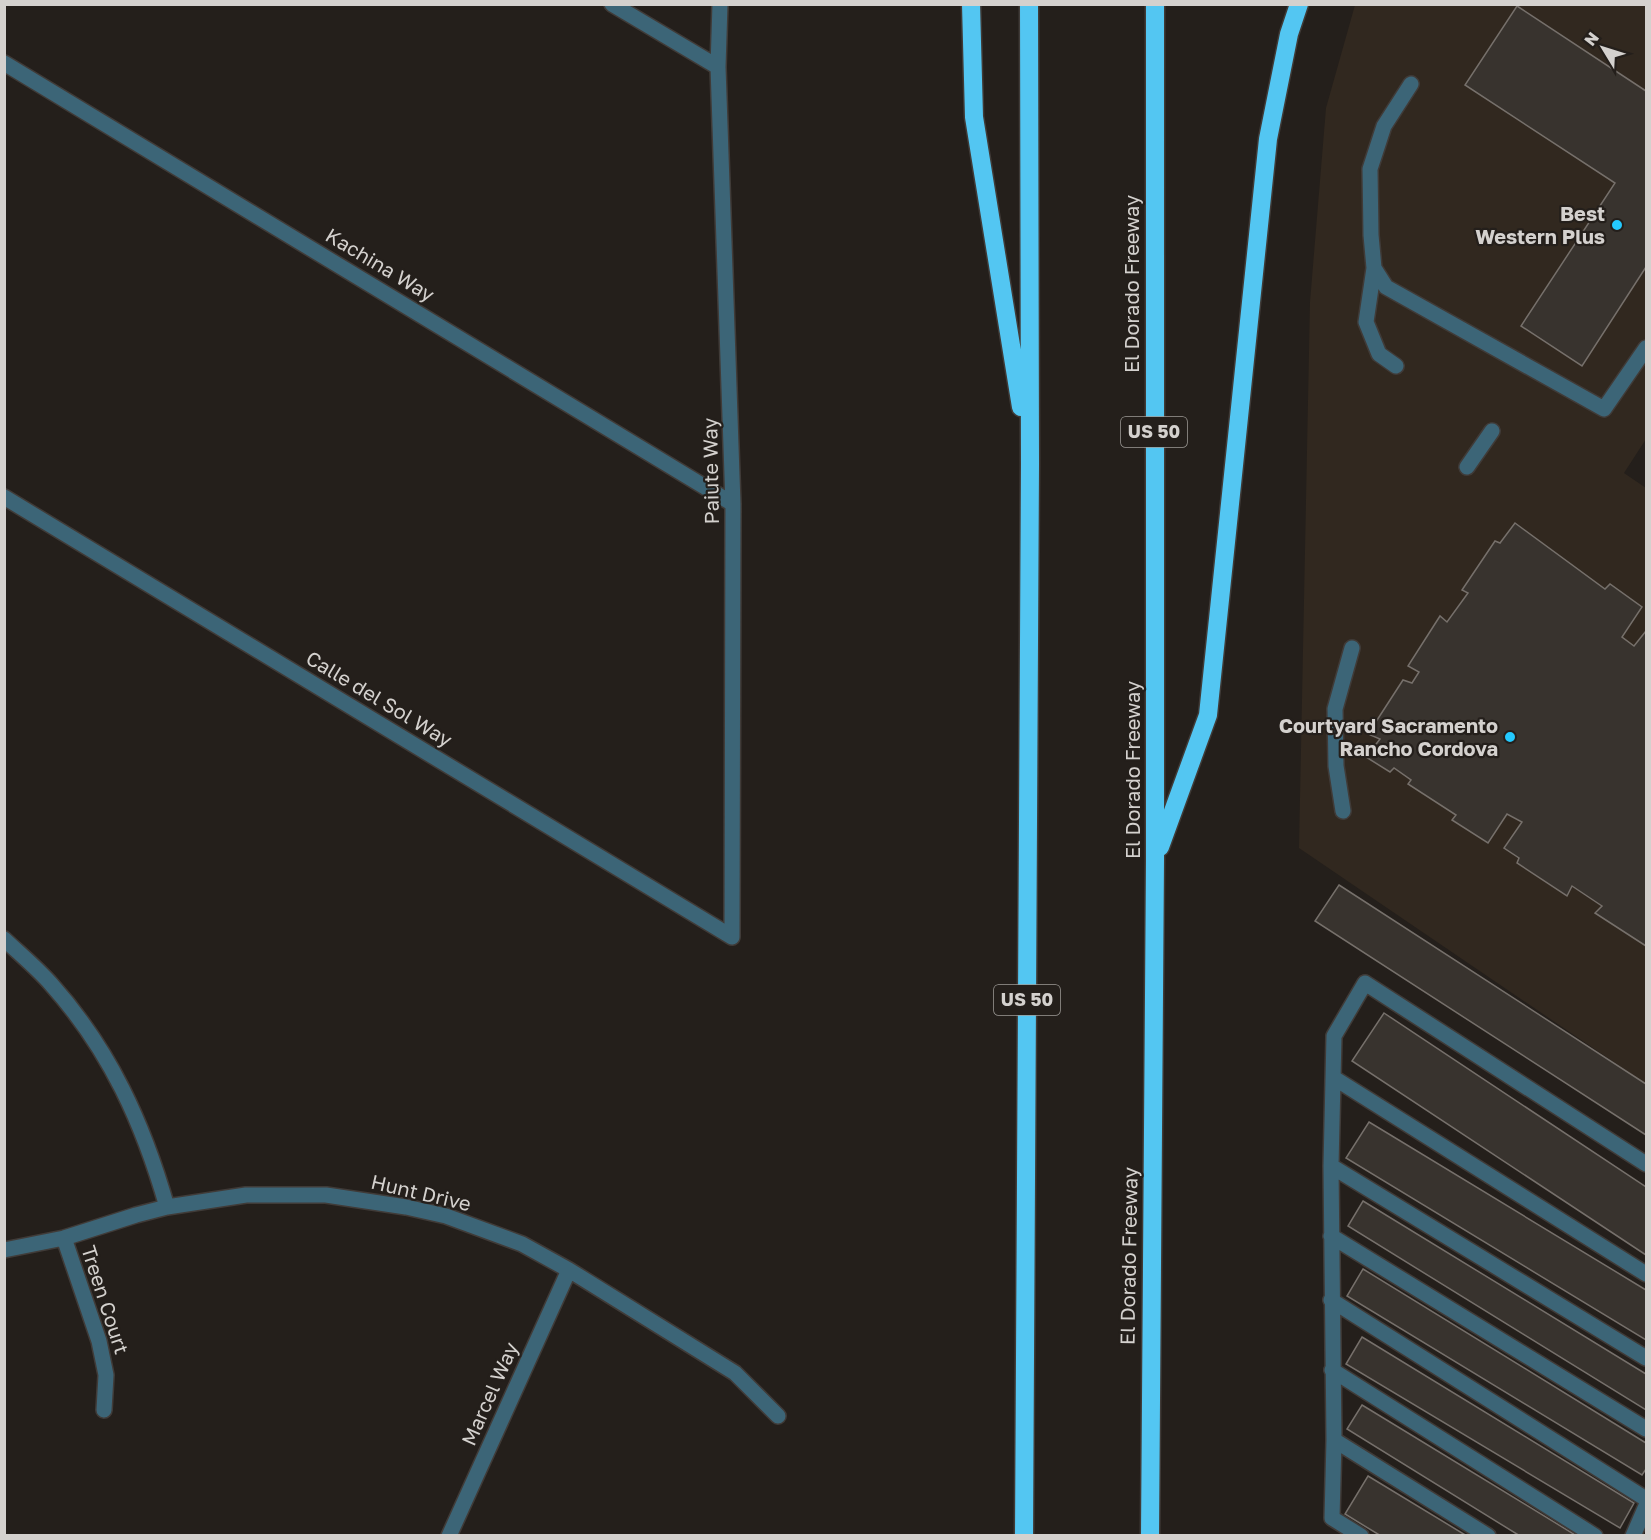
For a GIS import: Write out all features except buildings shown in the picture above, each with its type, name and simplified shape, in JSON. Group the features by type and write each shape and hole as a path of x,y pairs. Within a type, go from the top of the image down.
{"highway":[{"path":"971,4 974,117 1030,464"},
{"name":"US 50","path":"1024,1536 1030,464 1029,4"},
{"name":"El Dorado Freeway","path":"1150,1536 1155,860 1155,4"},
{"path":"1155,860 1208,715 1268,139 1289,34 1299,4"}],"street":[{"path":"612,4 718,68"},
{"name":"Paiute Way","path":"720,4 718,68 733,504 732,937"},
{"name":"Kachina Way","path":"4,63 733,504"},
{"path":"1396,366 1379,354 1366,322 1374,268 1370,170 1384,126 1411,84"},
{"path":"1374,268 1386,287 1604,409 1647,348"},
{"path":"1467,467 1492,430"},
{"name":"Calle del Sol Way","path":"4,497 732,937"},
{"path":"1343,811 1336,766 1335,709 1352,648"},
{"path":"4,939 50,982 112,1068 143,1131 167,1207"},
{"path":"1360,1536 1332,1518 1334,1440 1331,1166 1334,1036 1365,983 1647,1164"},
{"path":"1334,1078 1647,1274"},
{"path":"1331,1166 1647,1358"},
{"name":"Hunt Drive","path":"4,1250 63,1238 167,1207 246,1195 326,1195 367,1200 446,1216 522,1244 569,1270 735,1373 778,1416"},
{"path":"1331,1236 1647,1429"},
{"name":"Treen Court","path":"63,1238 99,1341 106,1374 104,1410"},
{"name":"Marcel Way","path":"449,1536 569,1270"},
{"path":"1331,1300 1647,1499"},
{"path":"1332,1370 1595,1536"},
{"path":"1334,1440 1488,1536"},
{"path":"1633,1536 1647,1506"}],"shaded area":[{"path":"1355,5 1646,5 1646,439 1624,473 1646,488 1646,1084 1299,848 1310,302 1326,108"}],"place":[{"name":"Best Western Plus","path":"1617,225"},
{"name":"Courtyard Sacramento Rancho Cordova","path":"1510,737"}]}
